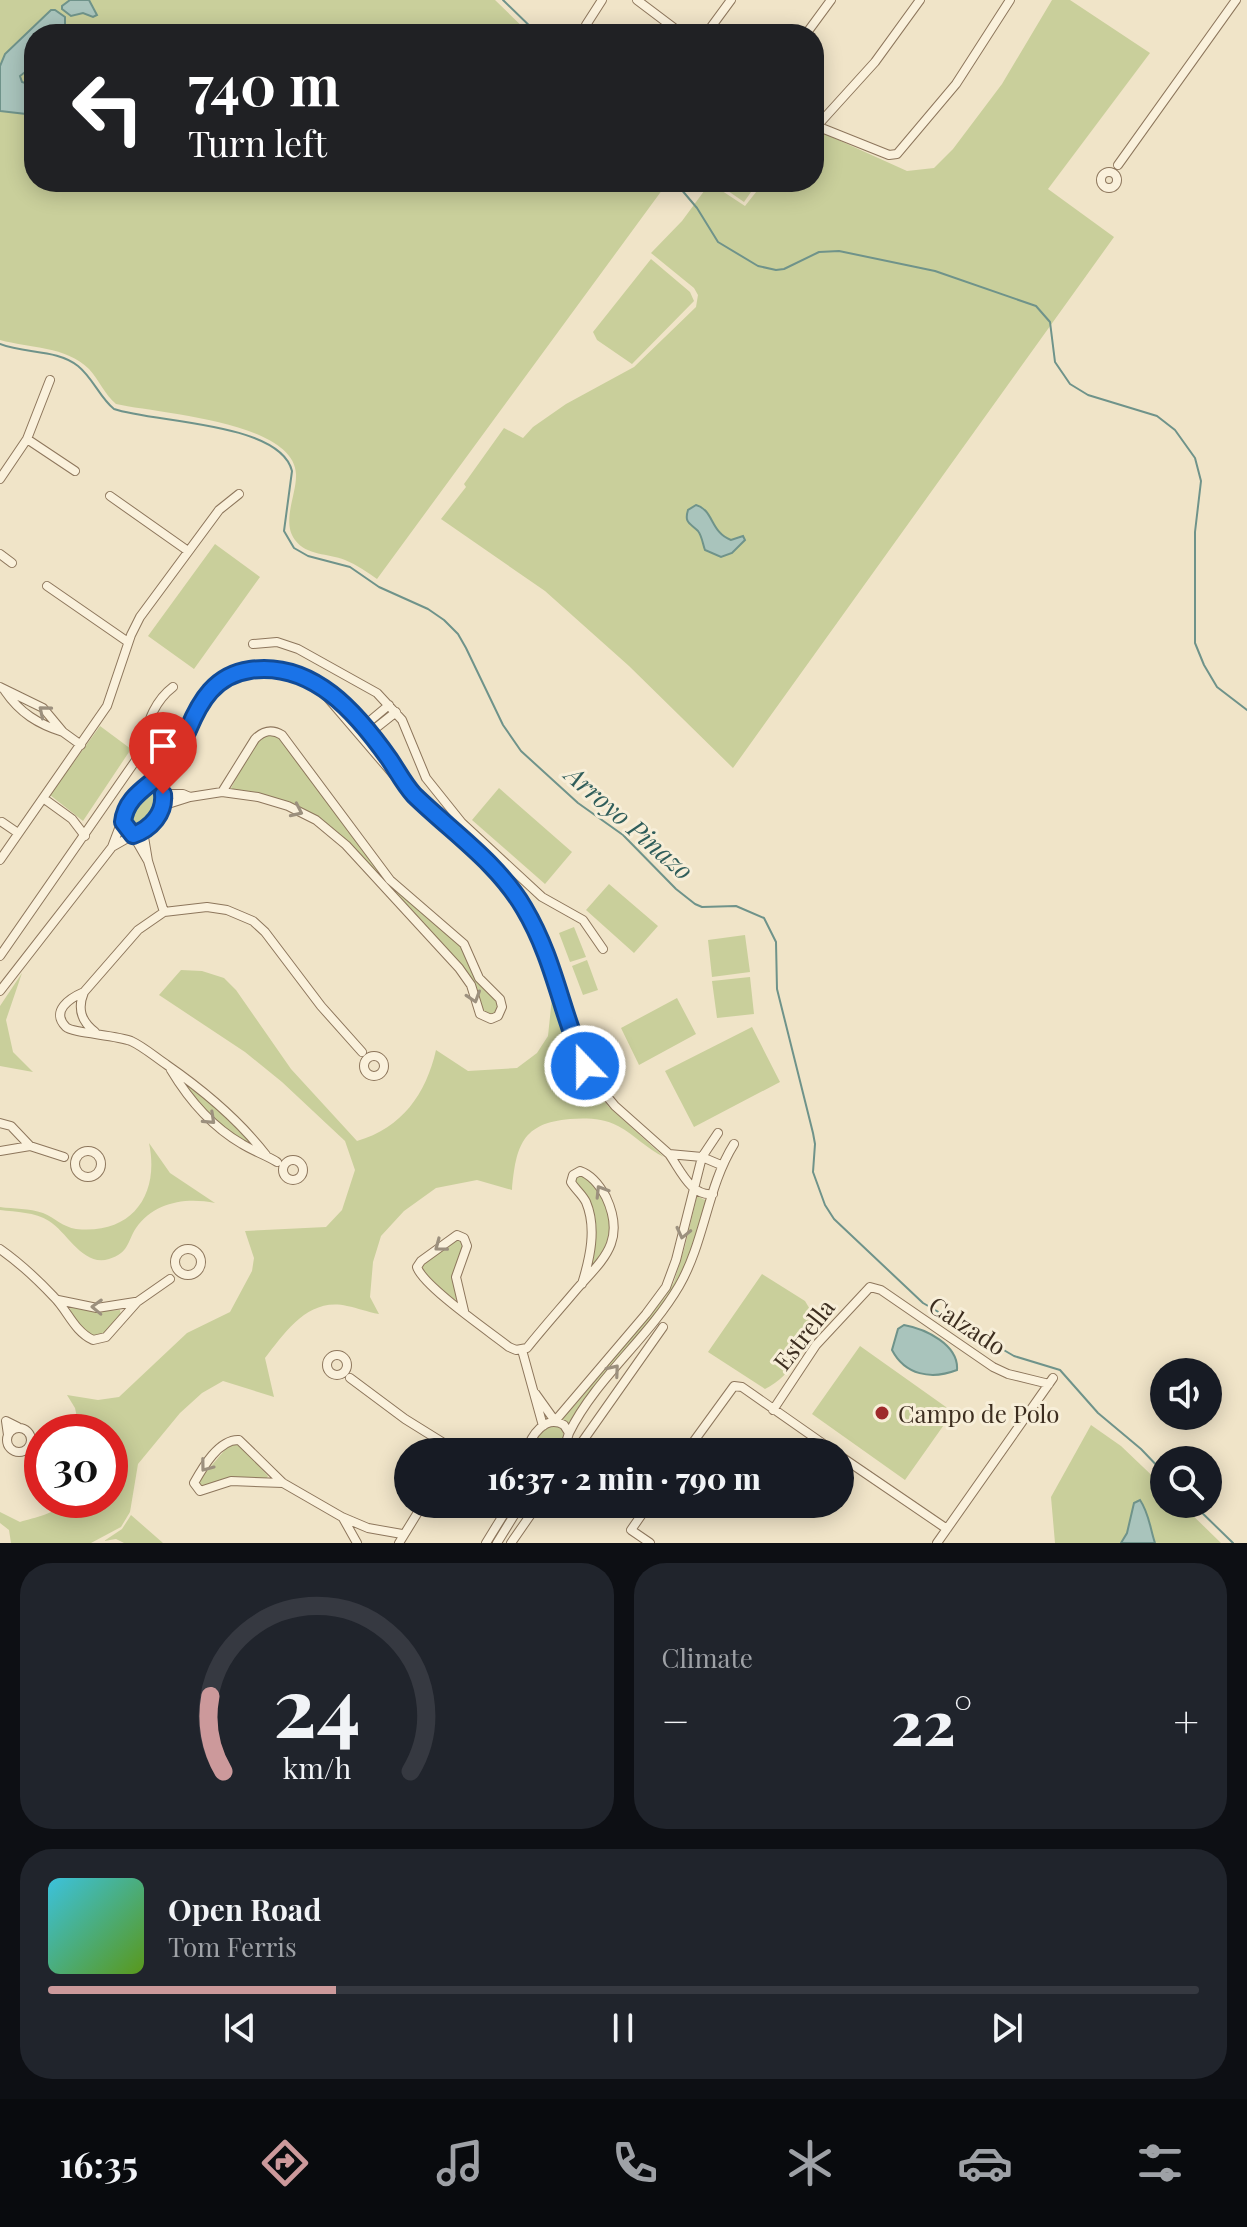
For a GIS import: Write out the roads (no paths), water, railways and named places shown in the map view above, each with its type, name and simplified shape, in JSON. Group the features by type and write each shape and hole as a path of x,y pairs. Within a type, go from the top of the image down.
{"street":[{"path":"587,24 602,0"},
{"path":"637,0 669,24"},
{"path":"713,24 731,0"},
{"path":"813,24 831,0"},
{"path":"824,116 875,62 920,0"},
{"path":"824,129 889,155 897,154 956,84 1010,0"},
{"path":"1118,165 1113,187 1105,187 1100,178 1118,165 1236,0"},
{"path":"1108,171 1117,177"},
{"path":"0,479 27,439 50,380"},
{"path":"27,439 75,471"},
{"path":"0,860 107,706 128,642 140,617 219,510 239,494"},
{"path":"110,496 188,551"},
{"path":"0,554 12,563"},
{"path":"47,586 128,642"},
{"path":"253,644 277,642 298,649 364,684 392,708 406,727 426,778 462,823 542,897 577,915 590,928 603,949"},
{"path":"162,809 169,767 202,700 226,678 243,671 270,668 288,672 331,692 407,787 487,861 514,892 540,936 576,1045 591,1077 615,1106 669,1154 694,1188 705,1195 713,1194"},
{"path":"0,956 136,760 146,725 163,696 173,687"},
{"path":"3,689 31,719 63,732 81,745"},
{"path":"3,689 43,708 63,732"},
{"path":"363,733 392,708"},
{"path":"164,912 144,837 146,829 162,809 190,797 222,792 273,801 316,820 386,883 467,978 480,1014 491,1019 498,1016 502,1007 500,999 479,978 464,944 386,883 288,740 277,732 266,731 255,739 222,792"},
{"path":"0,991 112,847 129,804 169,767"},
{"path":"144,788 156,786 163,794 190,797"},
{"path":"43,798 72,819 85,836"},
{"path":"123,818 125,828 133,835 148,861"},
{"path":"1,821 18,833"},
{"path":"112,847 146,829"},
{"path":"266,1155 209,1096 129,1040 95,1032 74,1031 65,1026 61,1010 65,1002 84,992 138,930 164,912 207,907 227,910 253,921 272,939 321,1006 362,1052 379,1058 383,1063 379,1075 369,1075 365,1070 362,1052"},
{"path":"84,992 80,1005 82,1017 95,1032"},
{"path":"365,1063 373,1057"},
{"path":"168,1066 187,1095 211,1121 244,1146 277,1162 289,1179 296,1180 301,1176 301,1163 295,1160 277,1162"},
{"path":"0,1123 11,1126 30,1146"},
{"path":"535,1438 543,1426 555,1421 666,1287 676,1260 702,1157 718,1133"},
{"path":"567,1438 587,1402 680,1285 699,1242 721,1165 734,1144"},
{"path":"0,1151 30,1146 64,1157 85,1177 93,1176 100,1170 101,1161 96,1153 87,1151 64,1157"},
{"path":"75,1167 79,1154"},
{"path":"669,1154 702,1157 721,1165"},
{"path":"284,1171 288,1162"},
{"path":"522,1350 603,1262 612,1234 611,1213 604,1193 593,1179 580,1171 573,1175 571,1182 585,1202 592,1229 582,1284"},
{"path":"464,1311 456,1277 467,1246 464,1238 457,1235 424,1258 417,1267 426,1281 509,1347 522,1350"},
{"path":"0,1249 28,1271 57,1300 78,1329 93,1340 106,1337 137,1302 170,1279 194,1274 200,1268 202,1259 197,1251 188,1248 179,1251 170,1279"},
{"path":"175,1264 185,1275"},
{"name":"Calzado","path":"870,1287 881,1290 993,1367 1031,1381 1051,1381 947,1529"},
{"name":"Estrella","path":"773,1410 816,1345 870,1287"},
{"path":"57,1300 97,1308 137,1302"},
{"path":"585,1438 663,1327"},
{"path":"522,1350 543,1426"},
{"path":"350,1378 346,1361 341,1356 332,1357 328,1369 333,1374 350,1378 436,1438"},
{"path":"339,1375 347,1367"},
{"path":"696,1438 734,1386 742,1387 814,1438"},
{"path":"535,1393 555,1421 564,1425 569,1433"},
{"path":"3,1417 30,1432 32,1441 29,1448 21,1452 13,1450 8,1443 3,1417"},
{"path":"8,1435 19,1427"},
{"path":"283,1483 231,1481 200,1491 194,1483 221,1446 234,1439 283,1483 342,1517 400,1539 414,1518"},
{"path":"854,1466 947,1529 937,1543"},
{"path":"342,1517 357,1543"},
{"path":"486,1543 501,1518"},
{"path":"497,1543 512,1518"},
{"path":"511,1543 528,1518"},
{"path":"639,1518 631,1530 650,1543"}],"water":[{"path":"70,0 89,0 97,15 93,17 83,13 71,16 62,9"},
{"path":"51,10 65,17 65,24 36,24"},
{"path":"24,36 24,73 20,76 24,83 24,114 0,111 0,66 5,54"},
{"path":"696,505 706,511 724,536 731,540 743,536 745,540 732,553 721,557 705,550 699,533 687,518 688,510"},
{"path":"904,1325 940,1340 953,1353 957,1370 928,1375 904,1365 892,1350 898,1329"},
{"path":"1140,1500 1155,1543 1121,1543 1127,1533 1134,1503"}],"waterway":[{"path":"503,0 528,24"},
{"path":"683,192 718,242 758,266 784,269 819,252 839,251 935,271 1036,306 1050,322 1055,362 1070,384 1088,395 1157,416 1175,430 1195,458 1201,481 1195,532 1195,643 1217,687 1247,710"},
{"name":"Arroyo Pinazo","path":"0,344 70,361 83,371 114,409 241,434 265,443 283,455 292,471 284,531 294,548 308,556 350,567 379,587 428,609 444,620 458,634 503,725 521,751 578,803 623,835 695,904 702,907 736,906 764,918 776,942 777,989 813,1133 813,1172 825,1205 834,1219 923,1303 1014,1356 1060,1370 1098,1413 1150,1458"},
{"name":"Arroyo Pinazo","path":"1207,1518 1233,1543"}],"place":[{"name":"Campo de Polo","path":"882,1413"}]}
